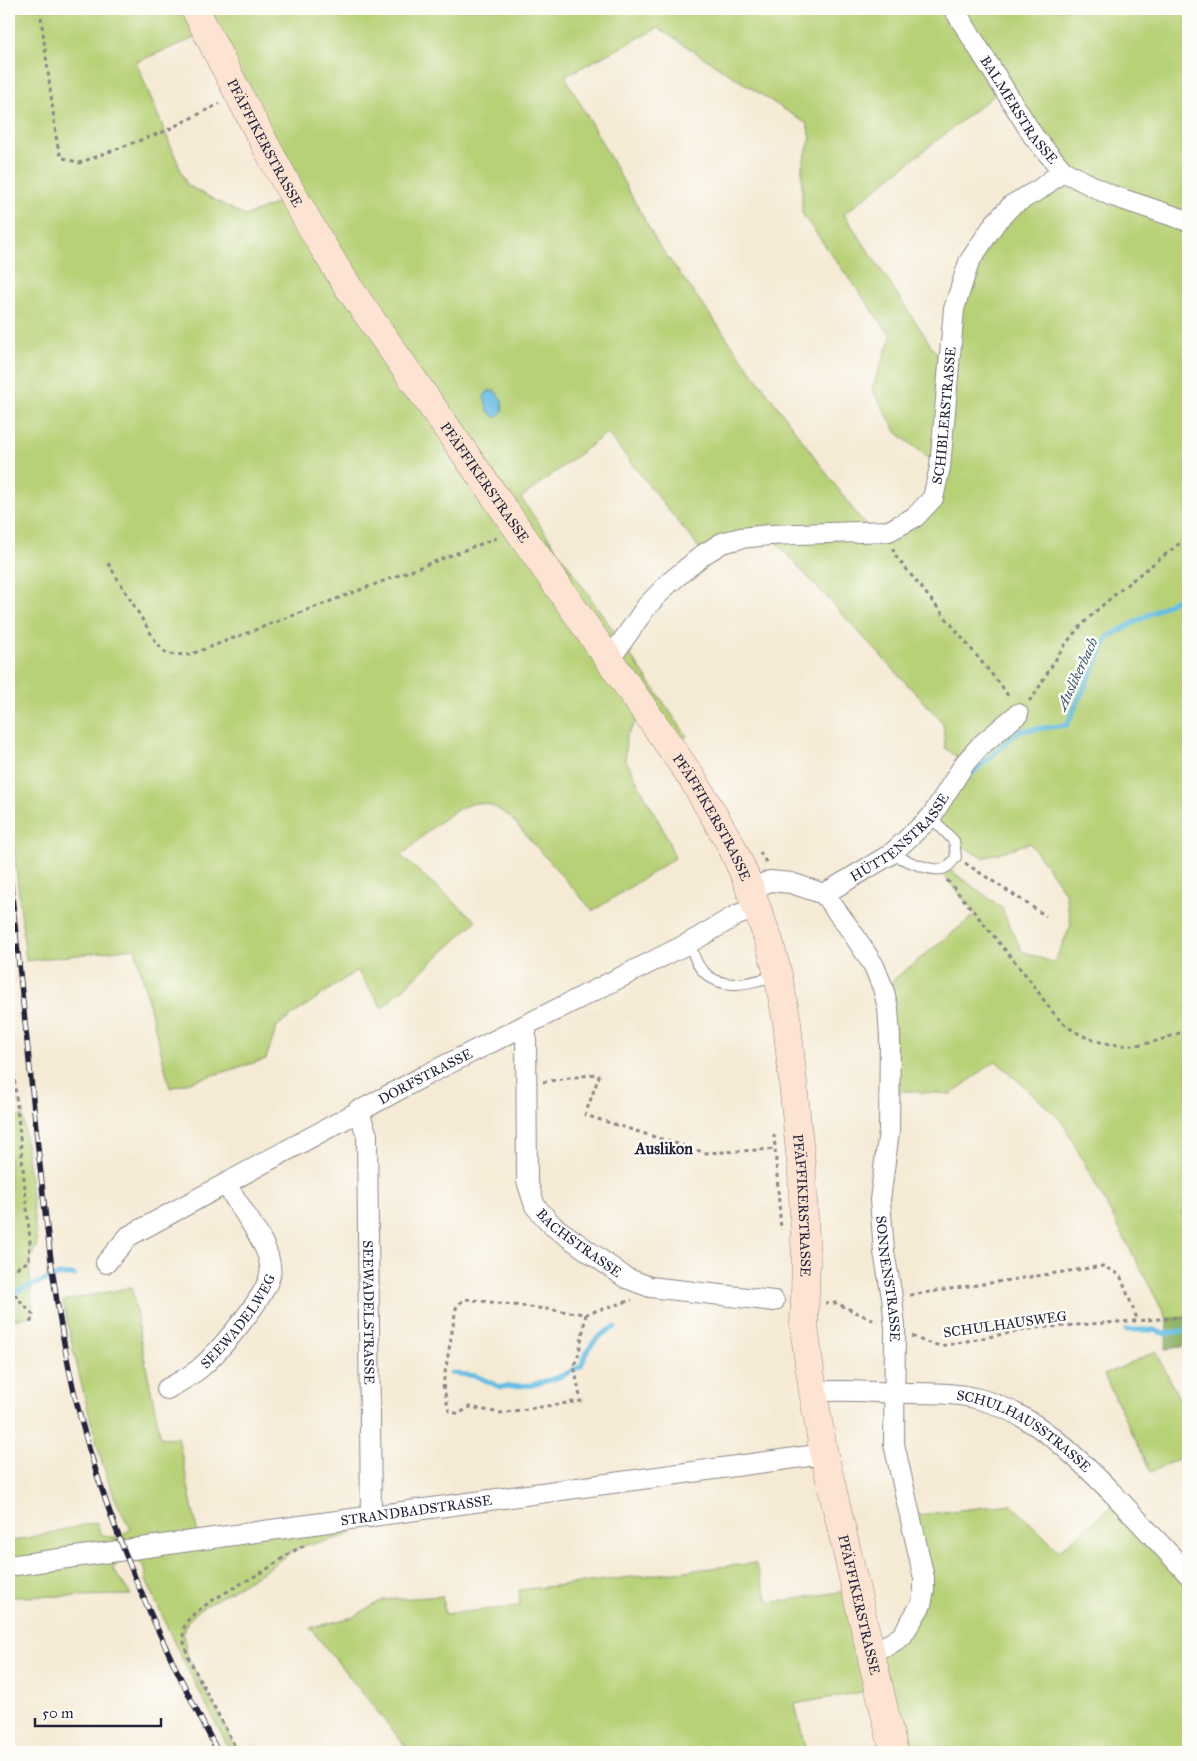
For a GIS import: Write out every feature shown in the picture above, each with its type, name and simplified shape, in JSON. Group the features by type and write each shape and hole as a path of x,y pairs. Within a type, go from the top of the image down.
{"main road":[{"name":"PFÄFFIKERSTRASSE","path":"195,9 292,196 317,239 349,288 610,659 710,808 760,893 788,1031 804,1199 806,1261 804,1327 813,1392 824,1454 894,1752"}],"street":[{"name":"BALMERSTRASSE","path":"954,9 1034,137 1063,170 1110,195 1188,221"},
{"name":"SCHIBLERSTRASSE","path":"610,659 647,606 658,594 704,554 722,543 741,538 769,535 889,530 915,516 933,498 940,466 954,310 970,262 995,222 1012,206 1040,189 1063,170"},
{"name":"HÜTTENSTRASSE","path":"824,894 891,854 931,817 965,763 980,746 1018,714"},
{"path":"760,893 791,883 824,894"},
{"name":"DORFSTRASSE","path":"106,1263 129,1236 358,1110 689,943 737,915 760,893"},
{"name":"SONNENSTRASSE","path":"824,894 874,966 883,988 888,1008 890,1037 890,1132 880,1200 884,1252 895,1327 894,1444 922,1566 924,1592 921,1606 902,1636 888,1645 869,1650"},
{"name":"BACHSTRASSE","path":"526,1025 527,1181 535,1206 554,1226 626,1278 650,1286 774,1301"},
{"name":"SEEWADELSTRASSE","path":"358,1110 367,1135 371,1517"},
{"name":"SEEWADELWEG","path":"167,1389 198,1370 212,1358 234,1333 263,1293 270,1276 269,1260 265,1247 226,1184"},
{"name":"SCHULHAUSSTRASSE","path":"813,1392 835,1390 947,1395 979,1399 1004,1408 1056,1438 1078,1457 1188,1574"},
{"name":"STRANDBADSTRASSE","path":"9,1566 824,1454"}],"lane":[{"path":"891,854 910,862 939,870 947,868 956,857 954,841 931,817"},
{"path":"689,943 702,971 714,979 730,984 747,984 778,975"}],"path":[{"path":"40,9 57,143 61,157 79,163 165,131 222,103"},
{"path":"889,530 894,554 1003,688 1018,714 1035,694 1066,643 1077,631 1096,612 1188,537"},
{"path":"108,563 167,654 188,655 499,536"},
{"path":"757,847 767,863 760,893"},
{"path":"956,857 1046,916"},
{"path":"939,870 1060,1019 1077,1032 1097,1042 1117,1045 1159,1041 1188,1030"},
{"path":"9,1033 30,1240 29,1261 9,1272"},
{"path":"527,1085 596,1074 599,1076 585,1115 706,1153 775,1149"},
{"path":"774,1131 781,1233"},
{"path":"892,1297 1103,1266 1120,1275 1138,1322"},
{"path":"9,1279 16,1296 33,1315 30,1324"},
{"path":"586,1314 574,1366 581,1401 500,1413 469,1407 459,1414 449,1411 442,1385 456,1308 460,1302 465,1299 586,1314 634,1299 638,1282"},
{"name":"SCHULHAUSWEG","path":"804,1303 836,1303 888,1326 895,1327 925,1342 941,1346 1035,1328 1188,1317"},
{"path":"238,1752 188,1657 184,1642 184,1628 187,1622 200,1609 266,1570 291,1552 313,1543"}],"green space":[{"path":"9,9 1188,9 1188,1212 1181,1212 1188,1224 1188,1317 1167,1319 1062,1121 996,1061 951,1094 890,1090 883,988 976,914 939,870 947,868 1001,907 1022,951 1054,963 1071,925 1065,892 1030,843 983,858 954,841 931,817 965,763 945,748 943,723 769,535 704,554 607,433 521,498 687,736 672,750 644,711 626,736 625,759 665,833 675,858 593,911 510,817 487,804 478,803 458,809 437,824 401,856 476,921 382,1008 357,970 277,1026 266,1059 170,1088 135,948 26,961 9,802","holes":["658,28 807,124 811,138 802,166 802,214 891,336 872,389 897,433 940,467 915,517 869,531 658,244 565,76","207,33 292,197 245,216 187,185 136,62","1003,88 1063,171 995,223 954,309 948,371 844,214"]},
{"path":"23,1116 37,1245 29,1261 33,1315 9,1321 9,1118"},
{"path":"132,1287 141,1342 161,1438 178,1437 199,1539 355,1519 350,1533 340,1538 306,1545 291,1552 266,1570 200,1609 187,1622 183,1635 188,1657 238,1752 231,1752 178,1651 146,1579 145,1566 135,1560 119,1562 113,1569 131,1595 9,1597 9,1542 97,1522 100,1533 109,1537 119,1536 131,1529 117,1504 103,1463 79,1376 63,1301"},
{"path":"1188,1317 1188,1346 1166,1349 1167,1319"},
{"path":"1156,1351 1188,1417 1188,1454 1151,1472 1104,1375"},
{"path":"1119,1500 1188,1574 1188,1752 894,1752 879,1689 795,1704 806,1752 410,1752 310,1628 353,1617 382,1600 442,1596 445,1614 520,1606 519,1590 755,1563 769,1603 846,1591 869,1649 888,1645 921,1605 910,1516 1011,1504 1059,1551"}],"water":[{"path":"488,391 495,391 502,400 503,411 496,418 488,411 484,397"}],"waterway":[{"name":"Auslikerbach","path":"967,778 1019,731 1067,725 1108,637 1188,593"},
{"name":"Auslikerbach","path":"9,1294 59,1275 74,1275"},
{"path":"451,1373 476,1376 500,1387 532,1385 559,1377 581,1366 597,1338 615,1327"},
{"path":"1126,1330 1154,1330 1165,1334 1188,1330"}],"railway":[{"path":"9,867 49,1245 65,1350 81,1420 93,1463 140,1590 177,1671 218,1752"}],"district":[{"name":"Auslikon","path":"664,1148"}]}
